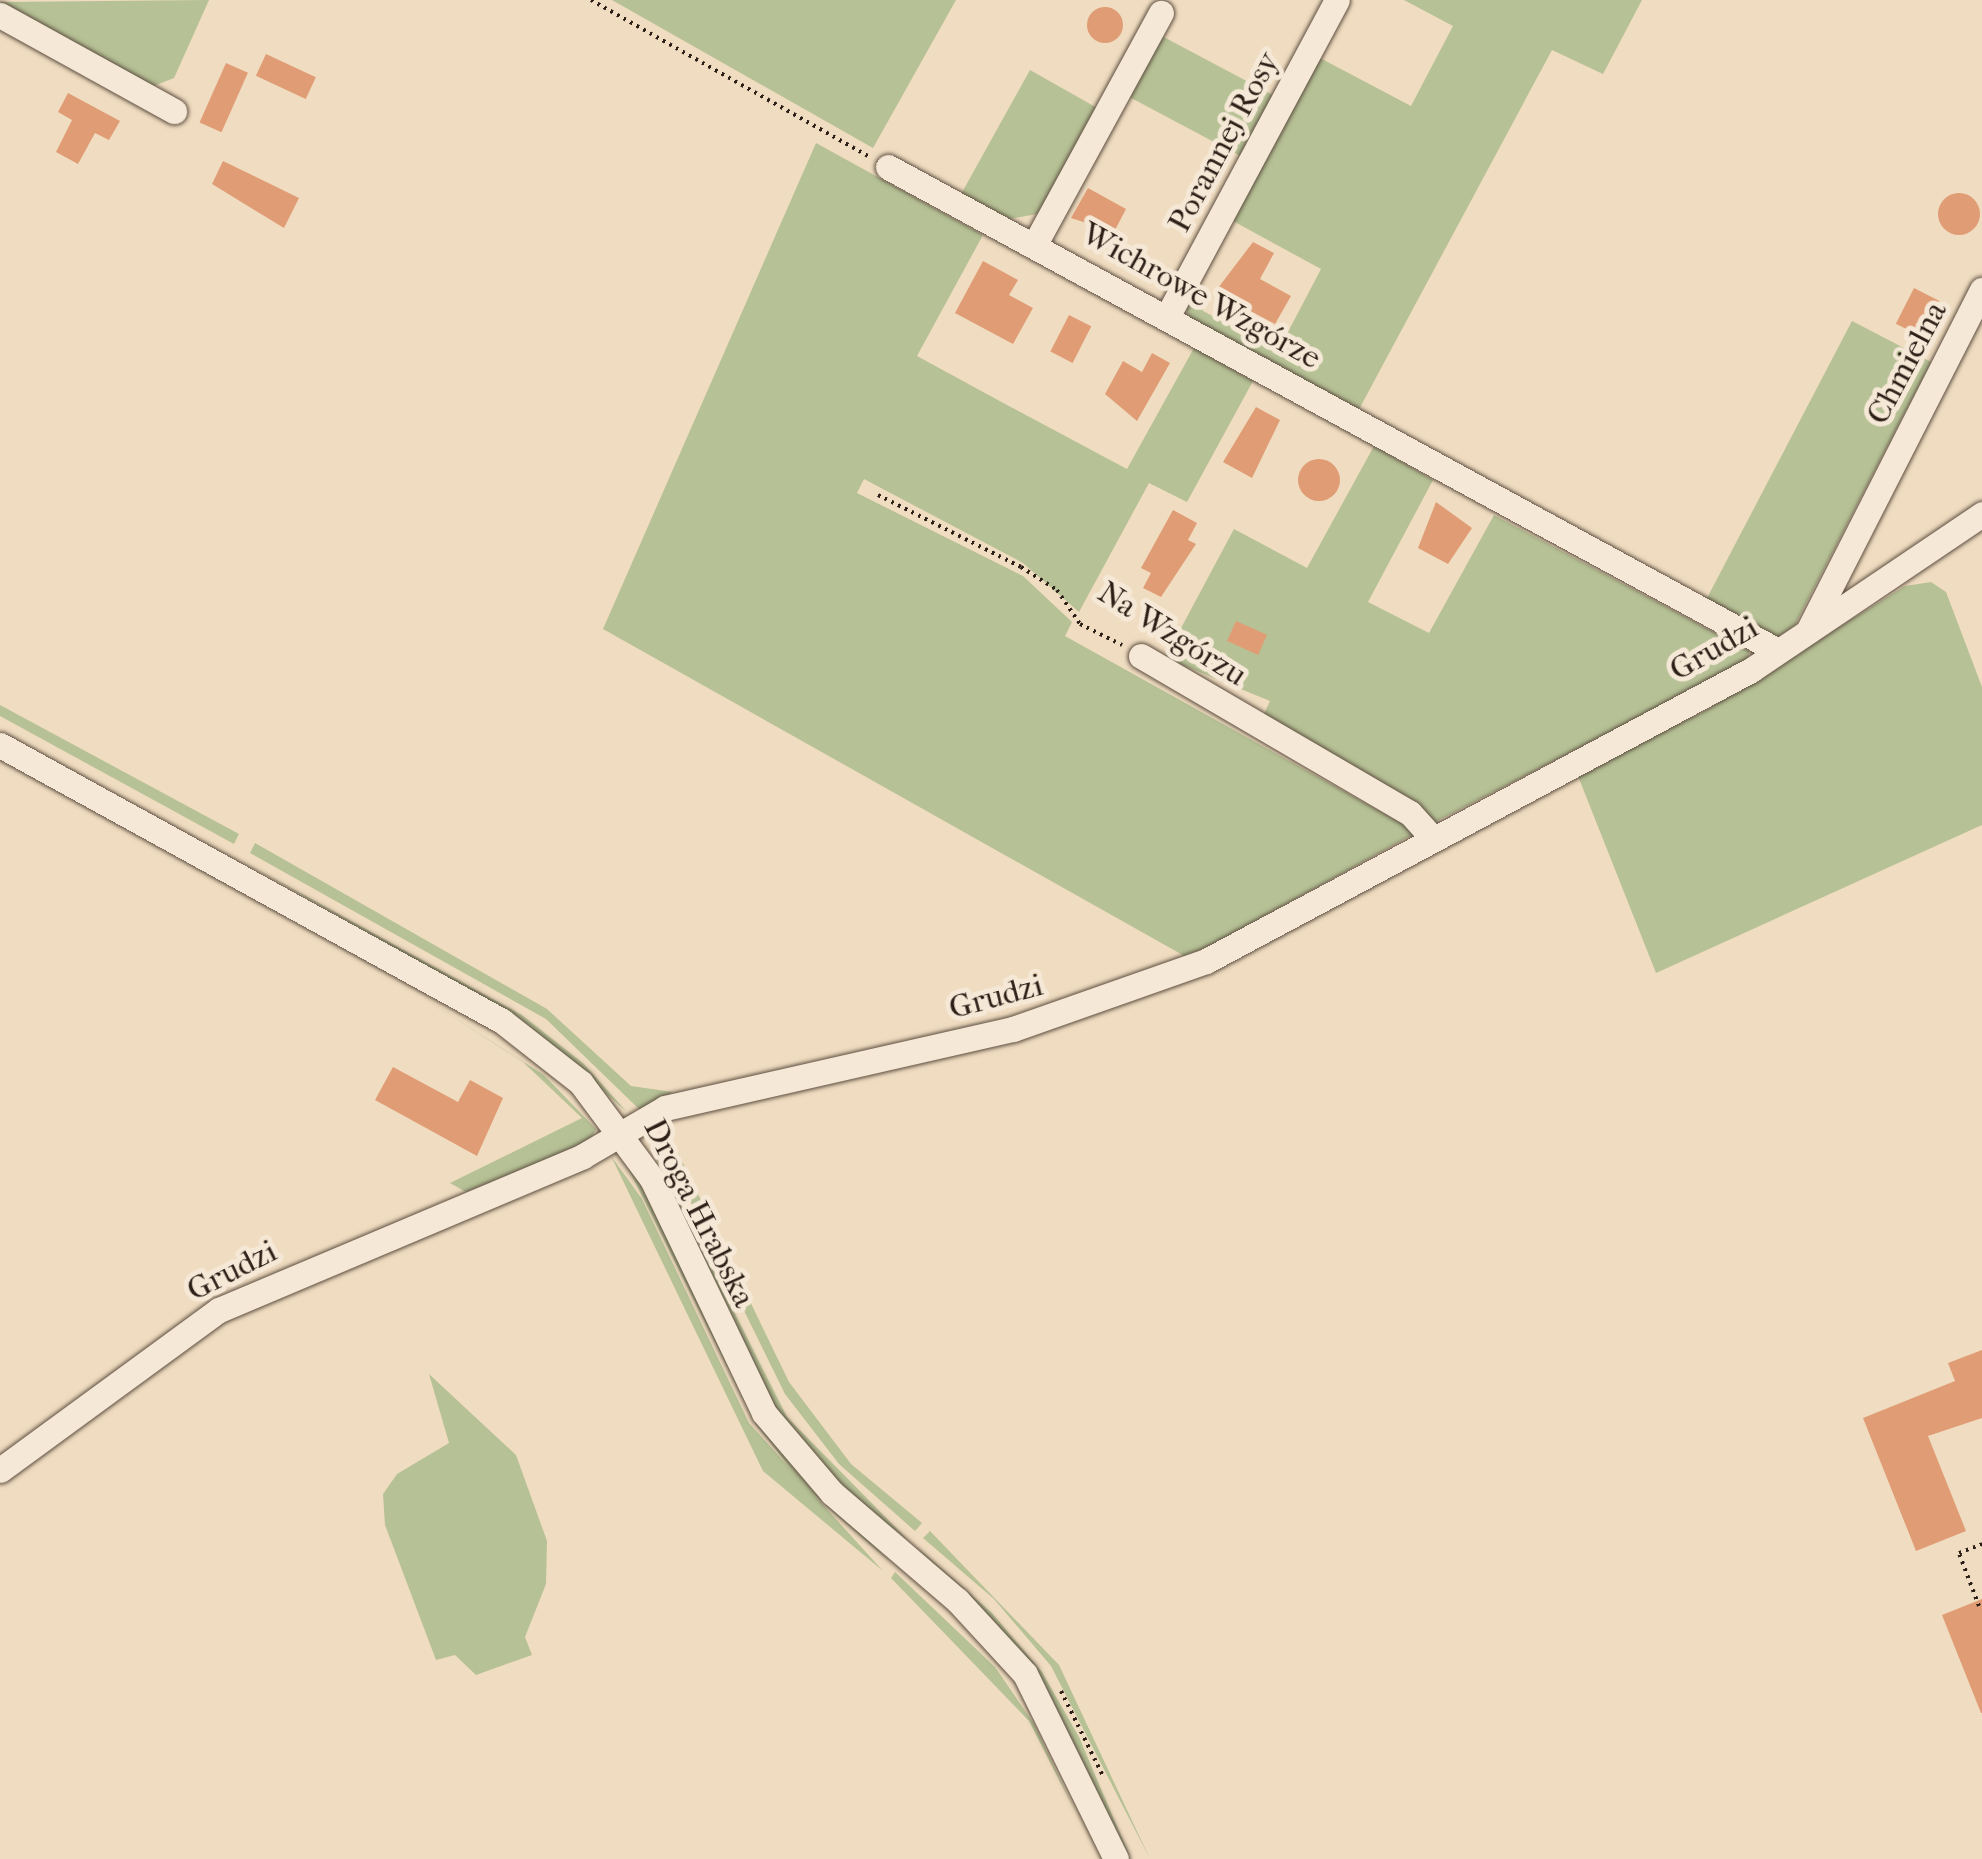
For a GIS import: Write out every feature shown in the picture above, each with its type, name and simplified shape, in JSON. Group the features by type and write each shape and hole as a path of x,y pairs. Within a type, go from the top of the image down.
{"street":[{"name":"Porannej Rosy","path":"1168,315 1337,0"},
{"path":"1036,242 1161,13"},
{"path":"0,15 174,111"},
{"name":"Wichrowe Wzgórze","path":"888,166 1036,242 1778,651"},
{"name":"Chmielna","path":"1808,631 1888,466 1982,290"},
{"name":"Grudzi","path":"0,1470 220,1310 624,1133 674,1105 1114,998 1206,961 1429,834 1778,651 1982,514"},
{"name":"Na Wzgórzu","path":"1141,656 1410,812 1429,834"},
{"name":"Droga Hrabska","path":"0,745 502,1021 570,1073 624,1133 764,1412 832,1494 957,1600 1025,1674 1116,1859"}],"path":[{"path":"590,0 888,166"},
{"name":"Na Wzgórzu","path":"878,496 1021,568 1056,590 1080,624 1141,656"},
{"path":"1979,1606 1959,1553 1982,1544"},
{"path":"1056,1682 1108,1787"}],"green space":[{"path":"209,0 174,78 151,87 0,2"},
{"path":"612,0 956,0 873,148"},
{"path":"1404,0 1642,0 1603,74 1552,50 1357,413 1188,317 1186,303 1196,290 1203,311 1278,351 1321,269 1233,221 1320,58 1411,106 1453,26"},
{"path":"1158,34 1273,95 1240,156 1126,95"},
{"path":"1030,70 1099,109 1043,213 1004,220 960,196"},
{"path":"816,143 983,235 917,356 1127,469 1194,348 1253,381 1187,502 1149,483 1079,612 1023,563 864,479 857,493 1023,576 1072,622 1065,636 1417,832 1188,958 603,629"},
{"path":"1852,321 1931,362 1795,625 1775,639 1706,600"},
{"path":"1374,446 1433,480 1368,602 1429,633 1494,515 1749,651 1748,661 1435,822 1263,716 1270,701 1165,658 1234,529 1307,568"},
{"path":"1931,582 1946,592 1982,687 1982,825 1656,973 1576,771 1703,712 1905,586"},
{"path":"0,705 239,834 234,844 0,716"},
{"path":"255,843 547,1009 631,1086 673,1092 641,1111 546,1019 250,853"},
{"path":"246,863 522,1015 583,1063 627,1112 521,1020"},
{"path":"411,990 544,1075 596,1129 590,1141 466,1192 450,1183 582,1118 523,1062"},
{"path":"668,1132 789,1382 851,1464 922,1523 915,1531 839,1464 785,1394 659,1138"},
{"path":"648,1140 787,1417 908,1540 840,1488 776,1409"},
{"path":"611,1156 642,1199 749,1423 883,1571 763,1471"},
{"path":"623,1158 632,1164 779,1449 890,1562 803,1485 756,1424"},
{"path":"429,1374 516,1455 547,1541 546,1584 525,1637 532,1655 476,1675 455,1655 436,1660 385,1525 383,1494 397,1474 449,1443"},
{"path":"930,1531 1059,1665 1150,1859 1051,1666 994,1599 923,1538"},
{"path":"917,1547 992,1613 1042,1672 1079,1737 1131,1859 1039,1676"},
{"path":"895,1572 995,1667 1034,1724 1075,1811 1029,1721 891,1578"}],"building":[{"path":"1105,7 1118,12 1123,25 1118,38 1105,43 1092,38 1087,25 1092,12"},
{"path":"266,54 316,77 306,99 256,76"},
{"path":"226,63 248,73 221,132 200,122"},
{"path":"68,93 120,121 109,140 95,133 78,164 56,152 72,120 58,112"},
{"path":"223,161 299,198 284,228 212,184"},
{"path":"1088,188 1126,209 1114,232 1071,218"},
{"path":"1959,193 1973,200 1980,214 1973,228 1959,235 1945,228 1938,214 1945,200"},
{"path":"1253,242 1274,253 1260,279 1291,296 1275,324 1215,292"},
{"path":"983,261 1018,280 1009,295 1033,308 1013,344 955,313"},
{"path":"1914,288 1939,301 1921,336 1896,324"},
{"path":"1069,315 1091,326 1073,363 1050,352"},
{"path":"1152,353 1170,363 1137,421 1105,394 1123,361 1142,372"},
{"path":"1256,407 1280,420 1252,478 1223,462"},
{"path":"1319,459 1334,465 1340,480 1334,495 1319,501 1304,495 1298,480 1304,465"},
{"path":"1436,502 1472,528 1448,564 1418,548"},
{"path":"1173,510 1197,523 1188,540 1196,544 1161,597 1143,588 1151,573 1141,568"},
{"path":"1236,621 1267,635 1258,655 1227,641"},
{"path":"393,1067 458,1102 470,1080 503,1098 477,1156 375,1100"},
{"path":"1982,1350 1982,1418 1928,1436 1966,1531 1916,1551 1863,1418 1955,1381 1948,1363"},
{"path":"1982,1599 1982,1713 1981,1713 1942,1615"}]}
